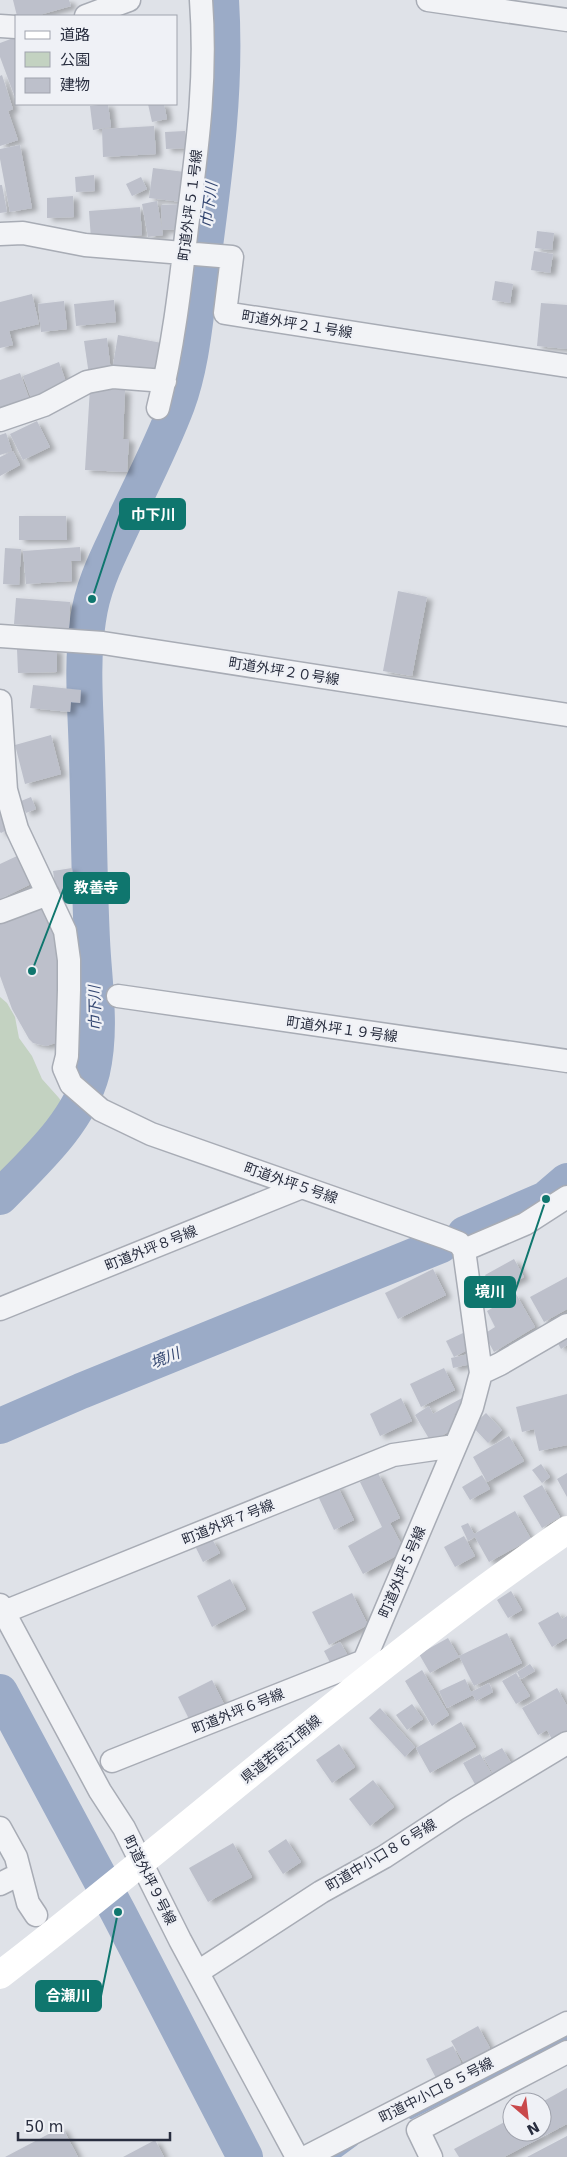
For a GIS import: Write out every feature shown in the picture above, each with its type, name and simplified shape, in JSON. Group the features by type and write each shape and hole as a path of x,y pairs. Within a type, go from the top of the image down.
{"main road":[{"name":"県道若宮江南線","path":"0,1975 139,1866 365,1670 567,1530"}],"street":[{"path":"89,15 130,0"},
{"name":"町道外坪５１号線","path":"158,408 165,381 186,252 200,124 204,41 201,0"},
{"path":"428,0 567,20"},
{"path":"0,26 15,27"},
{"name":"町道外坪２１号線","path":"0,234 23,233 85,245 232,257 224,314 567,366"},
{"path":"0,420 44,405 87,382 113,377 165,381"},
{"name":"町道外坪２０号線","path":"0,636 103,643 567,715"},
{"name":"町道外坪５号線","path":"0,702 6,790 17,829 64,931 69,960 68,1026 64,1068 70,1084 101,1110 151,1134 456,1243 481,1372 472,1407 365,1670"},
{"path":"0,912 48,894"},
{"name":"町道外坪１９号線","path":"118,996 567,1062"},
{"name":"町道外坪８号線","path":"0,1309 302,1187"},
{"path":"456,1243 525,1224 567,1197"},
{"path":"481,1372 500,1364 567,1325"},
{"name":"町道外坪７号線","path":"2,1609 393,1456 455,1446"},
{"name":"町道外坪９号線","path":"2,1609 100,1791 124,1828 139,1866 297,2157"},
{"name":"町道外坪６号線","path":"112,1761 365,1670"},
{"name":"町道中小口８６号線","path":"198,1972 321,1892 384,1857 457,1809 567,1743"},
{"path":"0,1828 16,1858 28,1904 36,1915"},
{"path":"0,1884 20,1874"},
{"name":"町道中小口８５号線","path":"306,2157 567,2024"},
{"path":"431,2157 418,2130 567,2052"}],"green space":[{"path":"0,997 7,1003 15,1017 19,1038 32,1056 42,1079 59,1098 73,1120 59,1146 24,1184 0,1215"}],"building":[{"path":"13,0 69,0 71,6 40,15 17,15"},
{"path":"15,37 15,97 0,57 0,43"},
{"path":"2,75 13,109 8,111 18,140 0,146 0,76"},
{"path":"108,105 111,127 93,130 90,106"},
{"path":"148,105 164,105 167,119 152,122"},
{"path":"154,126 156,154 103,157 102,129"},
{"path":"185,131 186,148 166,149 165,132"},
{"path":"20,145 32,208 10,212 0,159 0,149"},
{"path":"153,168 185,172 182,202 149,198"},
{"path":"94,175 95,191 76,192 75,177"},
{"path":"141,177 147,189 132,196 126,184"},
{"path":"0,185 2,185 7,212 0,213"},
{"path":"73,196 74,217 47,218 47,198"},
{"path":"157,201 163,235 148,237 142,204"},
{"path":"185,204 186,229 162,230 161,205"},
{"path":"140,207 142,235 91,239 89,211"},
{"path":"537,231 554,233 552,250 535,248"},
{"path":"534,251 553,254 550,273 531,270"},
{"path":"495,281 513,284 510,303 492,300"},
{"path":"32,294 39,324 9,331 13,345 0,348 0,302"},
{"path":"114,300 116,322 76,326 74,304"},
{"path":"64,301 67,329 41,332 38,304"},
{"path":"541,303 567,305 567,349 537,346"},
{"path":"118,335 162,343 156,372 113,365"},
{"path":"107,338 111,372 89,375 84,341"},
{"path":"59,362 67,385 31,398 23,376"},
{"path":"20,373 30,401 0,413 0,380"},
{"path":"90,388 125,390 123,439 129,439 127,472 85,470"},
{"path":"37,421 50,447 23,460 10,434"},
{"path":"6,433 12,451 0,455 0,435"},
{"path":"13,451 20,465 0,476 0,457"},
{"path":"19,516 66,516 67,540 19,540"},
{"path":"80,547 81,561 71,561 72,581 26,584 23,551"},
{"path":"5,548 21,549 19,585 3,584"},
{"path":"398,591 427,597 412,676 383,671"},
{"path":"16,598 70,602 69,628 14,624"},
{"path":"17,649 57,649 57,672 18,673"},
{"path":"33,685 81,690 80,703 71,702 70,712 30,708"},
{"path":"51,735 61,774 25,784 15,745"},
{"path":"31,797 36,809 26,813 21,801"},
{"path":"0,810 13,827 1,833 0,832"},
{"path":"17,856 31,884 0,899 0,864"},
{"path":"72,868 76,895 57,898 53,871"},
{"path":"44,901 58,937 62,1041 46,1046 33,1043 29,1039 12,1009 0,976 0,916"},
{"path":"514,1259 524,1277 495,1293 485,1275"},
{"path":"433,1269 446,1295 398,1319 385,1293"},
{"path":"567,1277 567,1309 544,1322 530,1297"},
{"path":"516,1294 535,1327 494,1352 484,1334 495,1327 487,1311"},
{"path":"567,1328 567,1345 561,1349 554,1336"},
{"path":"463,1333 471,1348 454,1357 446,1341"},
{"path":"469,1354 471,1364 453,1368 451,1358"},
{"path":"444,1368 455,1390 421,1407 410,1384"},
{"path":"567,1394 567,1445 539,1451 534,1429 522,1432 516,1407"},
{"path":"401,1398 412,1421 380,1436 370,1414"},
{"path":"462,1398 467,1407 454,1414 460,1425 431,1442 415,1415 429,1406 433,1414"},
{"path":"486,1413 502,1430 488,1443 472,1426"},
{"path":"509,1436 524,1461 487,1482 473,1457"},
{"path":"541,1464 550,1477 542,1483 532,1470"},
{"path":"378,1473 400,1518 390,1523 405,1551 363,1574 348,1546 382,1527 360,1482"},
{"path":"567,1473 567,1497 557,1479"},
{"path":"482,1475 490,1489 470,1500 462,1487"},
{"path":"337,1485 354,1520 334,1530 317,1494"},
{"path":"542,1485 560,1517 542,1528 523,1496"},
{"path":"515,1511 531,1539 489,1562 475,1537 468,1541 461,1526 468,1523 474,1534"},
{"path":"464,1536 475,1556 455,1567 444,1547"},
{"path":"212,1539 220,1553 203,1562 196,1548"},
{"path":"230,1579 246,1609 212,1627 197,1596"},
{"path":"511,1591 522,1610 508,1618 497,1600"},
{"path":"352,1593 368,1625 329,1645 312,1612"},
{"path":"558,1612 562,1619 567,1616 567,1638 552,1647 538,1623"},
{"path":"507,1633 522,1663 474,1686 459,1656"},
{"path":"448,1638 459,1657 430,1673 419,1654"},
{"path":"340,1642 351,1661 334,1670 324,1651"},
{"path":"530,1664 535,1671 521,1679 517,1672"},
{"path":"422,1670 449,1715 432,1726 405,1681"},
{"path":"516,1673 530,1696 516,1704 502,1681"},
{"path":"465,1679 471,1692 489,1683 493,1692 476,1701 473,1695 447,1708 439,1691"},
{"path":"212,1680 226,1708 192,1725 178,1697"},
{"path":"557,1688 567,1706 567,1735 554,1743 547,1730 538,1735 522,1708"},
{"path":"412,1704 423,1719 407,1730 396,1715"},
{"path":"380,1708 415,1747 405,1757 369,1718"},
{"path":"461,1722 476,1747 430,1773 416,1748"},
{"path":"339,1744 355,1767 332,1783 316,1760"},
{"path":"502,1748 513,1766 495,1777 484,1758"},
{"path":"480,1754 493,1776 476,1786 463,1763"},
{"path":"373,1780 394,1807 370,1826 349,1799"},
{"path":"286,1839 301,1862 283,1874 268,1851"},
{"path":"233,1843 252,1877 208,1902 189,1868"},
{"path":"478,2026 490,2048 464,2063 451,2041"},
{"path":"453,2046 462,2065 436,2078 426,2059"},
{"path":"567,2088 567,2124 552,2132 552,2096"},
{"path":"502,2123 502,2142 533,2142 504,2157 459,2157 454,2149"},
{"path":"62,2127 78,2157 5,2157"},
{"path":"567,2136 567,2157 527,2157"},
{"path":"155,2140 164,2157 123,2157"}],"waterway":[{"name":"巾下川","path":"0,1197 54,1140 77,1108 86,1090 95,1056 97,1022 90,894 84,689 86,637 92,598 99,577 177,405 190,358 218,138 222,69 221,0"},
{"name":"境川","path":"465,1234 546,1199 567,1181"},
{"name":"境川","path":"0,1426 81,1391 441,1245"},
{"path":"0,1692 118,1912 245,2157"},
{"path":"411,2116 567,2038"},
{"path":"336,2157 355,2143"}],"place":[{"name":"巾下川","path":"92,599"},
{"name":"教善寺","path":"32,971"},
{"name":"境川","path":"546,1199"},
{"name":"合瀬川","path":"118,1912"}]}
